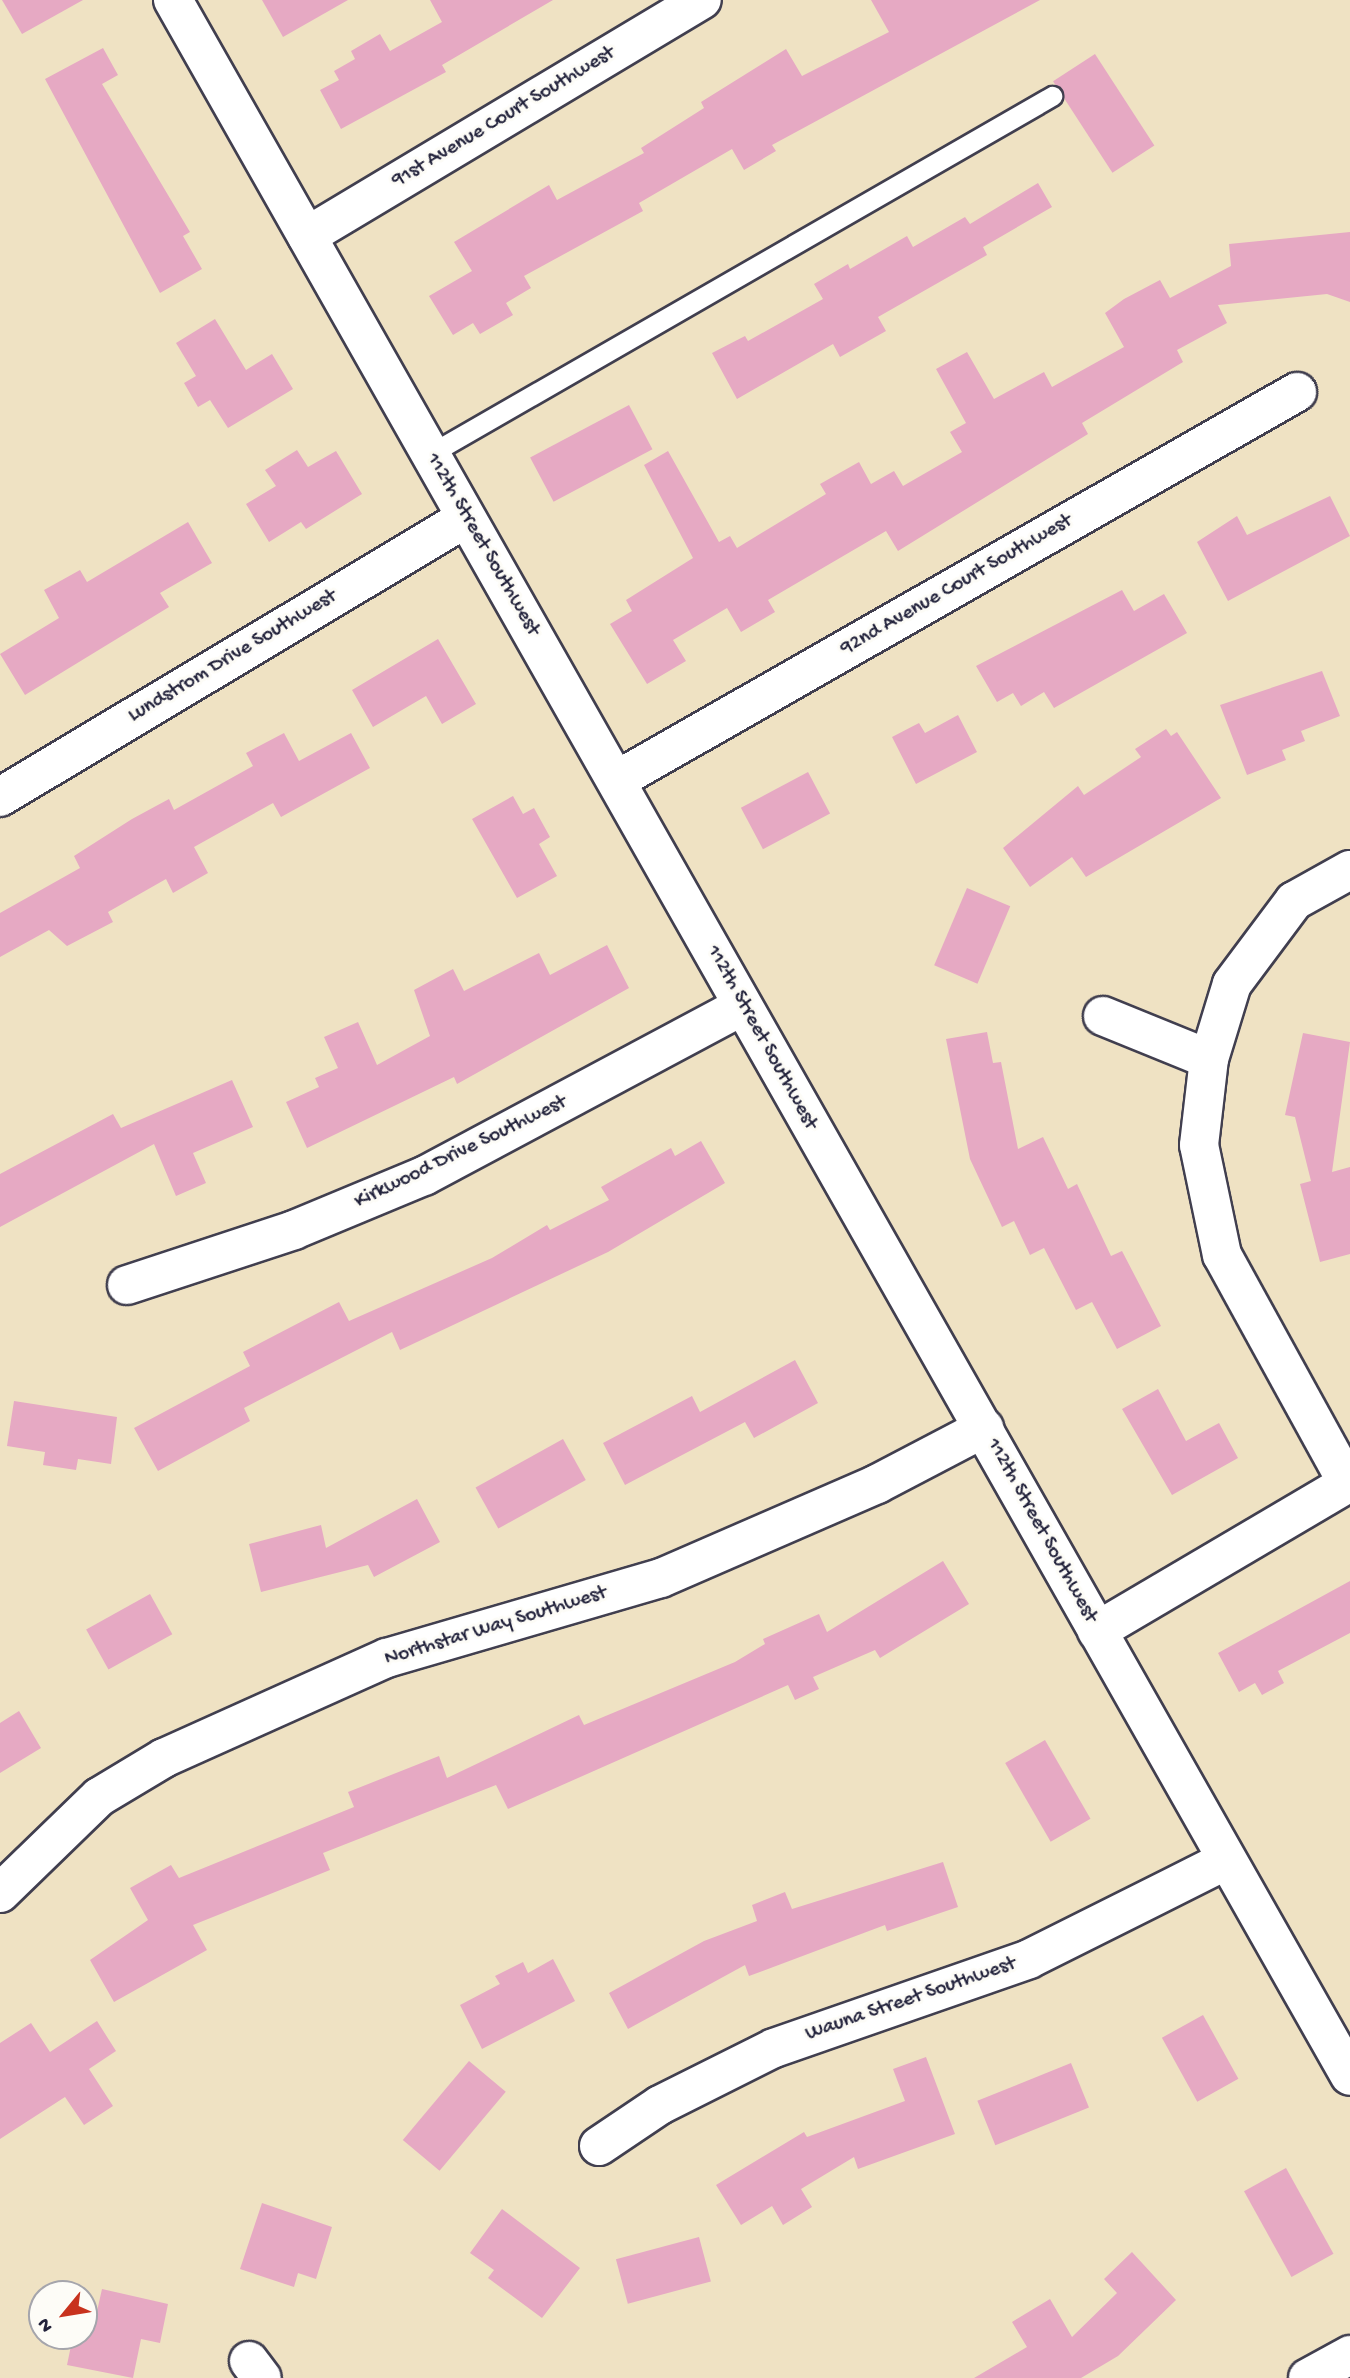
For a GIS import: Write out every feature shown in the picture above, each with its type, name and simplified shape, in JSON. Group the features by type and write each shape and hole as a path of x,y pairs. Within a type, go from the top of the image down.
{"street":[{"name":"112th Street Southwest","path":"173,0 1350,2076"},
{"name":"91st Avenue Court Southwest","path":"307,236 702,0"},
{"name":"92nd Avenue Court Southwest","path":"617,780 1297,392"},
{"name":"Lundstrom Drive Southwest","path":"0,797 466,518"},
{"path":"1097,1631 1349,1483 1222,1255 1199,1145 1209,1059 1221,1008 1261,940 1294,901 1350,870"},
{"name":"Kirkwood Drive Southwest","path":"127,1285 294,1230 424,1176 742,1006"},
{"path":"1103,1016 1209,1059"},
{"name":"Northstar Way Southwest","path":"0,1892 99,1797 164,1758 387,1658 661,1578 877,1484 984,1428"},
{"name":"Wauna Street Southwest","path":"599,2146 660,2105 774,2048 1029,1959 1227,1860"},
{"path":"1308,2378 1350,2355"}],"lane":[{"path":"430,454 1052,96"}],"building":[{"path":"2,0 83,0 22,34"},
{"path":"262,0 348,0 283,37"},
{"path":"430,0 553,0 442,65 446,72 341,129 320,90 339,80 334,71 355,59 351,51 380,34 390,51 442,22"},
{"path":"871,0 1040,0 772,145 776,151 744,170 732,149 639,203 643,211 524,276 531,288 506,303 513,315 480,334 473,323 453,335 429,296 472,271 454,242 549,185 557,200 644,153 641,148 704,108 701,102 786,49 802,76 889,32"},
{"path":"103,48 118,75 102,84 190,232 183,236 202,269 160,293 45,79"},
{"path":"1095,54 1154,145 1112,173 1053,81"},
{"path":"1038,183 1052,207 983,247 987,255 878,317 886,331 840,357 833,344 737,399 712,353 745,336 748,341 823,299 814,284 848,264 850,269 907,236 913,247 965,217 970,224"},
{"path":"1350,232 1350,302 1327,294 1218,305 1227,323 1177,350 1183,362 1082,423 1088,434 898,551 886,531 768,600 775,612 741,632 727,608 673,640 686,661 647,684 610,624 632,611 626,600 693,558 644,465 668,451 719,542 730,536 737,548 826,494 820,484 859,462 871,484 894,471 903,486 962,452 950,432 966,423 936,369 967,352 994,399 1044,372 1052,387 1124,347 1105,313 1124,299 1160,280 1170,298 1231,266 1229,244"},
{"path":"215,319 246,370 272,354 293,389 228,428 210,400 198,407 184,383 196,376 176,343"},
{"path":"629,405 652,449 554,502 530,458"},
{"path":"297,450 308,467 336,451 362,494 306,529 301,522 269,542 246,504 276,486 265,470"},
{"path":"1330,496 1350,536 1228,601 1197,542 1237,516 1247,535"},
{"path":"188,522 212,563 160,593 169,607 25,695 0,654 59,618 44,590 80,570 87,582"},
{"path":"1122,590 1134,611 1164,594 1187,633 1054,708 1044,692 1021,706 1013,693 997,702 976,666"},
{"path":"438,639 476,704 442,724 426,696 373,727 352,690"},
{"path":"1322,671 1340,716 1301,731 1305,741 1282,750 1286,760 1247,775 1220,705"},
{"path":"958,715 977,752 916,784 892,737 919,723 925,733"},
{"path":"1166,729 1171,736 1177,732 1221,798 1086,877 1072,857 1030,887 1003,848 1078,786 1084,795 1141,757 1135,749"},
{"path":"284,733 299,761 351,733 370,768 281,817 273,803 194,847 208,873 173,893 166,879 108,912 113,922 67,946 49,930 0,957 0,913 80,868 74,856 132,819 169,799 174,810 253,766 246,753"},
{"path":"808,772 830,813 763,849 741,808"},
{"path":"513,796 523,814 534,808 550,837 539,844 557,876 517,898 472,819"},
{"path":"967,888 1010,906 977,984 934,965"},
{"path":"607,945 629,988 457,1084 454,1077 307,1148 286,1102 319,1087 315,1078 338,1068 324,1037 358,1022 377,1065 430,1036 414,990 453,969 464,991 539,953 550,975"},
{"path":"987,1032 993,1063 1001,1062 1018,1149 1043,1137 1068,1189 1077,1184 1111,1256 1122,1251 1161,1326 1117,1349 1092,1302 1076,1310 1044,1248 1030,1255 1014,1221 1002,1227 970,1159 946,1039"},
{"path":"1303,1033 1350,1042 1332,1172 1350,1167 1350,1254 1320,1262 1300,1184 1311,1181 1295,1117 1285,1115"},
{"path":"232,1080 253,1127 193,1153 206,1183 176,1196 154,1144 0,1227 0,1174 113,1114 121,1128"},
{"path":"701,1141 725,1183 608,1252 400,1350 392,1332 244,1408 250,1421 158,1471 134,1428 250,1366 243,1352 339,1302 349,1321 492,1258 547,1225 550,1230 609,1200 601,1187 671,1148 675,1156"},
{"path":"795,1360 818,1403 754,1438 745,1422 625,1485 603,1443 692,1396 700,1412"},
{"path":"1158,1389 1186,1441 1219,1423 1238,1458 1172,1495 1122,1409"},
{"path":"14,1401 117,1417 111,1464 78,1459 76,1470 43,1465 45,1452 7,1446"},
{"path":"563,1439 586,1480 498,1529 476,1487"},
{"path":"417,1499 440,1542 374,1577 368,1565 261,1592 249,1544 321,1525 326,1548"},
{"path":"943,1561 969,1604 880,1658 875,1650 813,1677 819,1689 795,1700 788,1685 508,1809 496,1785 323,1853 330,1870 193,1925 207,1950 114,2002 90,1960 148,1920 130,1888 171,1865 179,1878 354,1807 348,1792 439,1756 447,1778 579,1715 584,1725 735,1662 765,1644 763,1639 819,1614 827,1632"},
{"path":"1350,1581 1350,1633 1278,1671 1284,1683 1262,1695 1255,1683 1239,1692 1218,1653"},
{"path":"150,1594 172,1634 108,1670 86,1629"},
{"path":"19,1711 41,1748 0,1773 0,1723"},
{"path":"1045,1740 1090,1819 1051,1842 1005,1763"},
{"path":"943,1862 958,1907 887,1931 885,1925 749,1976 745,1965 628,2029 609,1993 704,1941 757,1921 752,1905 785,1892 792,1909"},
{"path":"553,1959 575,2001 482,2049 460,2005 500,1984 495,1976 523,1962 528,1973"},
{"path":"1203,2015 1238,2079 1197,2102 1162,2038"},
{"path":"97,2021 116,2051 89,2069 113,2106 84,2125 65,2097 0,2139 0,2043 31,2023 50,2052"},
{"path":"926,2057 955,2134 858,2169 854,2157 801,2189 812,2207 783,2225 772,2206 741,2225 716,2185 804,2132 807,2137 905,2101 893,2069"},
{"path":"469,2061 506,2092 440,2171 403,2140"},
{"path":"1071,2063 1089,2108 995,2145 977,2101"},
{"path":"1286,2168 1334,2254 1292,2277 1244,2191"},
{"path":"262,2203 332,2227 316,2279 298,2273 294,2287 240,2269"},
{"path":"502,2209 580,2268 542,2318 488,2278 494,2270 470,2253"},
{"path":"699,2237 711,2281 628,2304 616,2259"},
{"path":"1132,2252 1176,2300 1118,2356 1081,2378 974,2378 1027,2347 1012,2322 1050,2299 1072,2337 1117,2293 1104,2279"},
{"path":"102,2289 168,2304 160,2343 141,2339 133,2378 67,2365 70,2350 98,2350 98,2307"}]}
